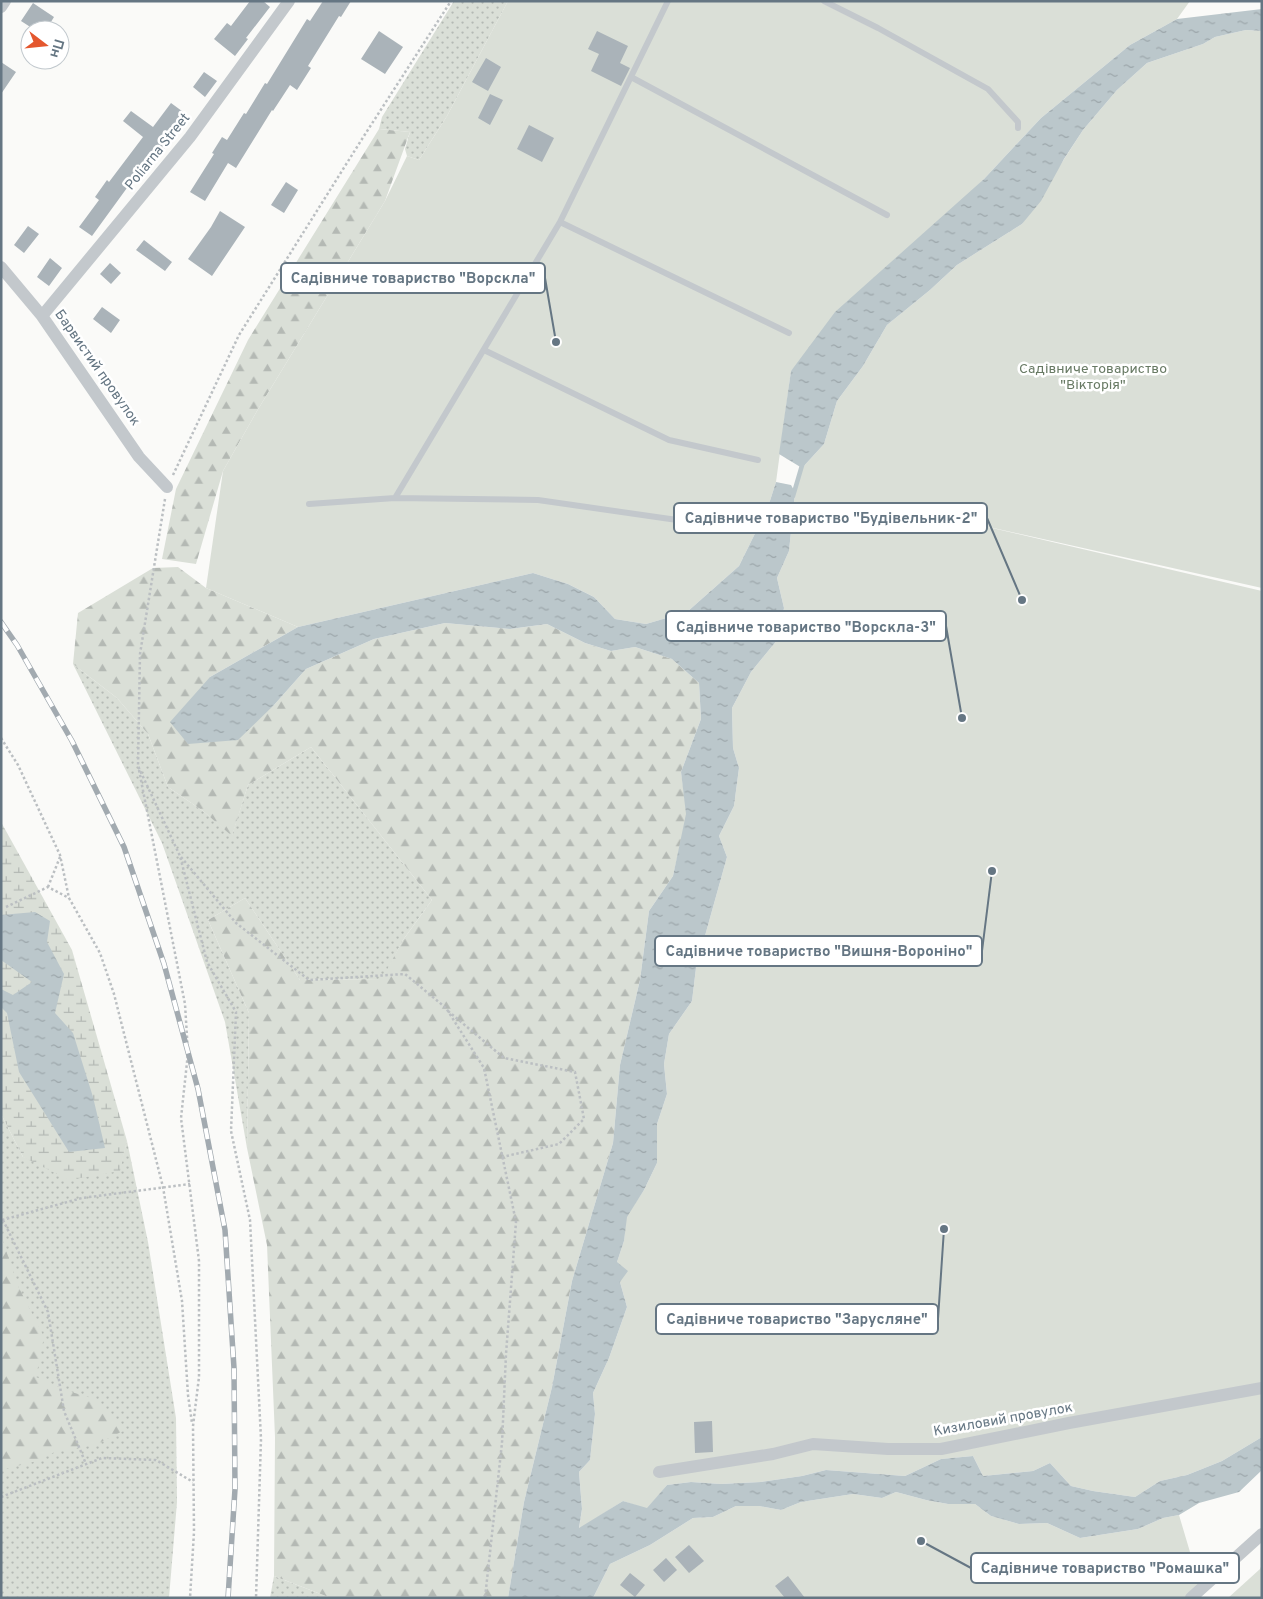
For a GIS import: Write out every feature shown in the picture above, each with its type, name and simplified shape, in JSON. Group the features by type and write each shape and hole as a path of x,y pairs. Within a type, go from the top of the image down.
{"street":[{"path":"1,7 5,1"},
{"name":"Poliarna Street","path":"42,316 190,137 289,1"},
{"name":"Барвистий провулок","path":"1,266 42,316 140,456 167,487"},
{"name":"Кизиловий провулок","path":"659,1472 772,1454 813,1444 888,1449 941,1449 1069,1423 1262,1388"},
{"path":"1191,1598 1262,1534"}],"lane":[{"path":"395,498 560,222 668,1"},
{"path":"824,1 878,28 988,89 1018,122 1018,128"},
{"path":"632,77 887,215"},
{"path":"560,222 790,333"},
{"path":"484,350 669,440 758,460"},
{"path":"309,504 395,498 538,500 705,524"}],"path":[{"path":"190,1598 194,1532 193,1426 199,1377 198,1261 181,1118 188,1053 185,1004 138,766 140,654 167,487 239,335 451,1"},
{"path":"1,738 18,765 60,855 69,898 100,953 114,994 163,1188 182,1302 188,1395 193,1426"},
{"path":"138,766 180,856 207,962 236,1012 231,1131 250,1220 261,1439 256,1598"},
{"path":"6,907 48,887 60,855"},
{"path":"180,856 236,923 309,980 405,974 504,1058 575,1072 584,1119 559,1144 502,1156"},
{"path":"48,887 69,898"},
{"path":"446,1008 484,1068 516,1222 506,1354 502,1443 485,1598"},
{"path":"86,1464 64,1411 48,1312 2,1220 82,1198 190,1184"},
{"path":"1,1496 102,1458 156,1460 193,1482"}],"green space":[{"path":"454,1 508,1 447,116 419,160 407,156 405,149 410,132 379,129 382,117"},
{"path":"508,1 1190,1 1177,19 1130,45 1041,118 984,179 791,371 776,482 768,507 739,566 687,612 646,624 615,619 594,597 568,584 533,573 298,627 206,588 223,471 257,411 385,201 407,156 419,160 447,116"},
{"name":"Садівниче товариство \"Вікторія\"","path":"1246,30 1262,31 1262,588 962,521 1262,591 1262,1437 1222,1461 1187,1475 1160,1481 1135,1497 1071,1486 1050,1463 1033,1471 983,1476 973,1456 941,1459 905,1476 826,1470 802,1476 761,1482 721,1484 691,1482 667,1485 647,1509 623,1501 579,1529 582,1509 579,1472 590,1460 595,1414 593,1393 609,1358 627,1307 617,1262 624,1241 626,1217 644,1190 657,1163 657,1124 667,1094 664,1064 669,1034 692,1001 696,968 727,857 719,836 734,806 739,768 733,748 732,708 751,672 778,639 784,608 777,578 789,551 795,492 802,468 824,444 837,401 863,366 887,325 957,265 1022,224 1083,130 1117,90 1147,63 1203,44 1215,37"},
{"path":"379,129 410,132 385,201 257,411 223,471 196,564 162,559 176,489 248,340"},
{"path":"178,567 206,588 298,627 210,677 274,705 306,669 374,639 445,623 510,629 547,624 585,643 611,651 635,647 672,659 699,683 701,719 681,772 687,814 673,876 649,911 640,980 620,1065 613,1143 572,1281 552,1387 524,1502 508,1598 331,1598 274,1576 275,1437 267,1245 247,1148 249,1013 208,920 245,898 300,980 382,979 403,940 432,900 311,747 248,785 232,836 203,811 168,787 148,734 117,698 73,664 78,613 153,568"},
{"path":"73,664 117,698 148,734 168,787 203,811 232,835 248,785 311,747 432,900 403,940 383,979 300,980 245,898 208,920 249,1013 247,1148 225,1022 162,843"},
{"path":"1,822 72,950 127,1141 120,1171 69,1180 23,1157 1,1114"},
{"path":"1,1114 23,1157 119,1171 127,1141 148,1242 176,1418 177,1502 169,1598 1,1598"},
{"path":"1,1235 18,1286 44,1337 36,1377 68,1391 95,1399 127,1429 95,1445 57,1451 33,1462 1,1470"},
{"path":"896,1492 948,1504 975,1504 991,1516 1019,1524 1047,1523 1080,1538 1138,1529 1163,1518 1179,1515 1201,1589 1191,1598 593,1598 610,1564 650,1545 693,1518 713,1517 736,1506 759,1506 781,1510 801,1502 853,1494 882,1498"},
{"path":"1262,1564 1262,1598 1228,1598 1260,1569"},
{"path":"274,1576 331,1598 270,1598"}],"water":[{"path":"1262,9 1262,31 1246,30 1215,37 1203,44 1147,63 1117,90 1083,130 1064,159 1041,201 1022,224 957,265 887,325 863,366 837,401 824,444 802,468 779,454 791,371 835,312 984,179 1041,118 1130,45 1177,19"},
{"path":"776,482 791,485 795,492 789,551 777,578 784,608 778,639 751,672 732,708 733,748 739,768 734,806 719,836 727,857 696,968 692,1001 669,1034 664,1064 667,1094 657,1124 657,1163 644,1190 627,1217 624,1241 617,1262 628,1271 620,1282 627,1307 609,1358 593,1393 595,1414 590,1460 579,1472 582,1509 579,1528 623,1501 647,1508 667,1485 691,1482 721,1484 761,1482 802,1476 826,1470 905,1476 941,1459 973,1456 983,1476 1033,1471 1050,1463 1071,1486 1135,1497 1160,1481 1187,1475 1222,1461 1262,1437 1262,1470 1239,1492 1199,1503 1179,1515 1163,1518 1138,1529 1080,1538 1047,1523 1019,1524 991,1516 975,1504 948,1504 896,1492 882,1498 853,1494 801,1502 781,1510 759,1506 736,1506 713,1517 693,1518 650,1545 610,1564 593,1598 508,1598 524,1502 552,1387 572,1281 613,1143 620,1065 640,980 649,911 673,876 686,814 681,772 701,719 699,683 672,659 635,647 611,651 585,643 547,624 510,629 445,623 374,639 306,669 274,705 238,740 188,744 170,722 210,677 298,627 533,573 568,584 594,597 615,619 646,624 687,612 739,566 768,507"},
{"path":"35,912 50,921 47,942 64,974 55,1013 73,1033 93,1097 105,1148 69,1152 19,1072 7,1013 1,1007 1,989 13,995 32,982 1,960 1,915"}],"building":[{"path":"250,1 263,1 270,7 246,38 248,39 235,56 214,39 227,23 231,26"},
{"path":"323,1 351,1 341,17 339,16 308,66 311,68 297,90 290,85 236,168 228,163 205,201 190,192 214,154 212,153 222,137 227,140 265,83 267,84 307,19 310,21"},
{"path":"33,3 54,17 52,20 22,20"},
{"path":"379,31 403,47 385,74 361,59"},
{"path":"597,31 628,46 620,63 630,68 621,86 591,71 599,54 588,49"},
{"path":"486,58 501,67 488,91 472,82"},
{"path":"1,62 16,72 1,94"},
{"path":"204,72 217,81 205,97 193,87"},
{"path":"490,94 503,100 490,125 478,118"},
{"path":"171,103 190,117 159,155 157,154 135,183 132,181 92,236 79,227 99,200 95,197 107,180 109,182 143,137 123,121 131,111 153,127"},
{"path":"529,125 554,138 542,162 517,149"},
{"path":"286,182 298,190 284,213 271,205"},
{"path":"220,211 245,227 212,276 188,259"},
{"path":"28,226 39,234 24,253 14,245"},
{"path":"144,240 172,262 165,271 136,250"},
{"path":"50,258 62,268 49,286 37,277"},
{"path":"110,263 121,273 111,284 100,274"},
{"path":"102,307 120,320 111,333 93,319"},
{"path":"712,1421 713,1452 695,1453 694,1422"},
{"path":"689,1545 704,1561 689,1573 675,1557"},
{"path":"666,1558 677,1570 664,1582 653,1570"},
{"path":"630,1573 645,1585 635,1597 620,1585"},
{"path":"788,1576 805,1598 785,1598 775,1586"}],"waterway":[{"path":"793,496 803,462"}],"railway":[{"path":"1,622 17,645 72,741 124,847 164,964 198,1089 225,1230 234,1368 235,1489 228,1598"}],"place":[{"name":"Садівниче товариство \"Ворскла\"","path":"556,342"},
{"name":"Садівниче товариство \"Будівельник-2\"","path":"1022,600"},
{"name":"Садівниче товариство \"Ворскла-3\"","path":"962,718"},
{"name":"Садівниче товариство \"Вишня-Вороніно\"","path":"992,871"},
{"name":"Садівниче товариство \"Зарусляне\"","path":"944,1229"},
{"name":"Садівниче товариство \"Ромашка\"","path":"921,1541"}]}
